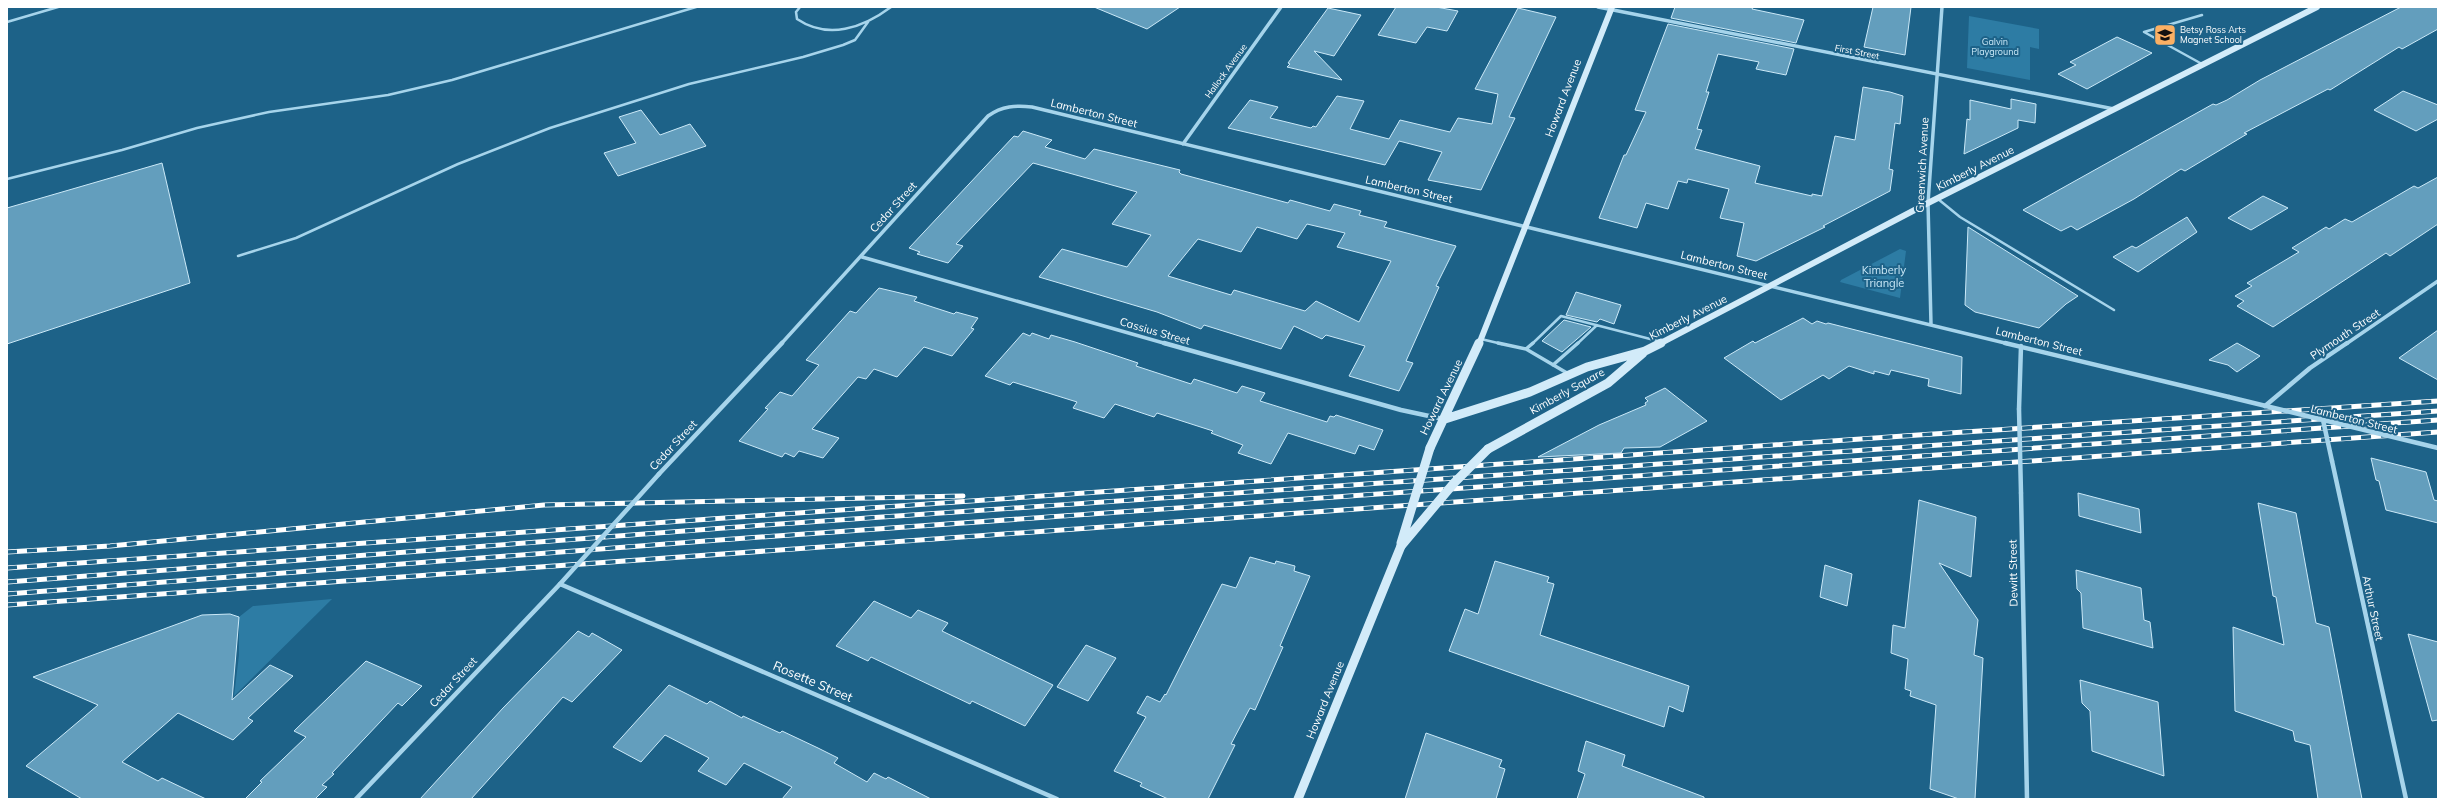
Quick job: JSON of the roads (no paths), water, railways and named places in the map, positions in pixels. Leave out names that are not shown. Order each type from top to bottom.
[{"type":"main road","name":"Kimberly Avenue","points":[[1645,351],[1773,286],[1928,203],[2317,7]]},
{"type":"main road","name":"Howard Avenue","points":[[1298,799],[1401,546],[1430,448],[1445,419],[1481,339],[1611,8]]},
{"type":"main road","name":"Kimberly Square","points":[[1445,419],[1530,392],[1587,367],[1645,351]]},
{"type":"main road","name":"Kimberly Square","points":[[1401,546],[1443,499],[1465,469],[1488,450],[1527,426],[1608,383],[1645,351]]},
{"type":"street","name":"Hallock Avenue","points":[[1183,144],[1281,7]]},
{"type":"street","name":"First Street","points":[[1598,7],[1611,8],[1937,75],[2114,109]]},
{"type":"street","name":"Greenwich Avenue","points":[[1931,324],[1928,203],[1942,7]]},
{"type":"street","name":"Lamberton Street","points":[[1005,107],[1032,107],[2438,448]]},
{"type":"street","name":"Cedar Street","points":[[356,799],[556,589],[659,474],[862,257],[988,116],[1005,107]]},
{"type":"street","name":"Cassius Street","points":[[862,257],[1394,408],[1445,419]]},
{"type":"street","name":"Plymouth Street","points":[[2265,406],[2310,368],[2438,281]]},
{"type":"street","name":"Dewitt Street","points":[[2021,346],[2019,409],[2027,799]]},
{"type":"street","name":"Arthur Street","points":[[2323,420],[2406,799]]},
{"type":"street","name":"Rosette Street","points":[[560,584],[1057,799]]},
{"type":"lane","points":[[7,22],[58,7]]},
{"type":"lane","points":[[7,179],[122,150],[171,134],[197,128],[269,112],[388,95],[452,80],[696,7]]},
{"type":"lane","points":[[800,7],[796,12],[797,19],[804,25],[816,29],[842,29],[868,22],[890,7]]},
{"type":"lane","points":[[2202,15],[2144,32],[2146,35],[2203,65]]},
{"type":"lane","points":[[238,256],[296,238],[458,164],[550,128],[689,84],[803,57],[855,40],[868,22]]},
{"type":"lane","points":[[1938,199],[1960,217],[2114,310]]},
{"type":"lane","points":[[1526,349],[1561,316],[1662,342]]},
{"type":"lane","points":[[1553,365],[1596,325]]},
{"type":"lane","points":[[1481,339],[1526,349],[1571,375]]},
{"type":"railway","points":[[7,568],[1918,435],[2438,401]]},
{"type":"railway","points":[[7,582],[765,525],[2438,411]]},
{"type":"railway","points":[[7,594],[719,540],[2438,420]]},
{"type":"railway","points":[[7,605],[2438,432]]},
{"type":"railway","points":[[7,552],[110,546],[544,505],[963,496]]},
{"type":"place","name":"Betsy Ross Arts Magnet School","points":[[2165,35]]},
{"type":"park label","name":"Galvin Playground","points":[[1995,48]]},
{"type":"park label","name":"Kimberly Triangle","points":[[1884,276]]}]
